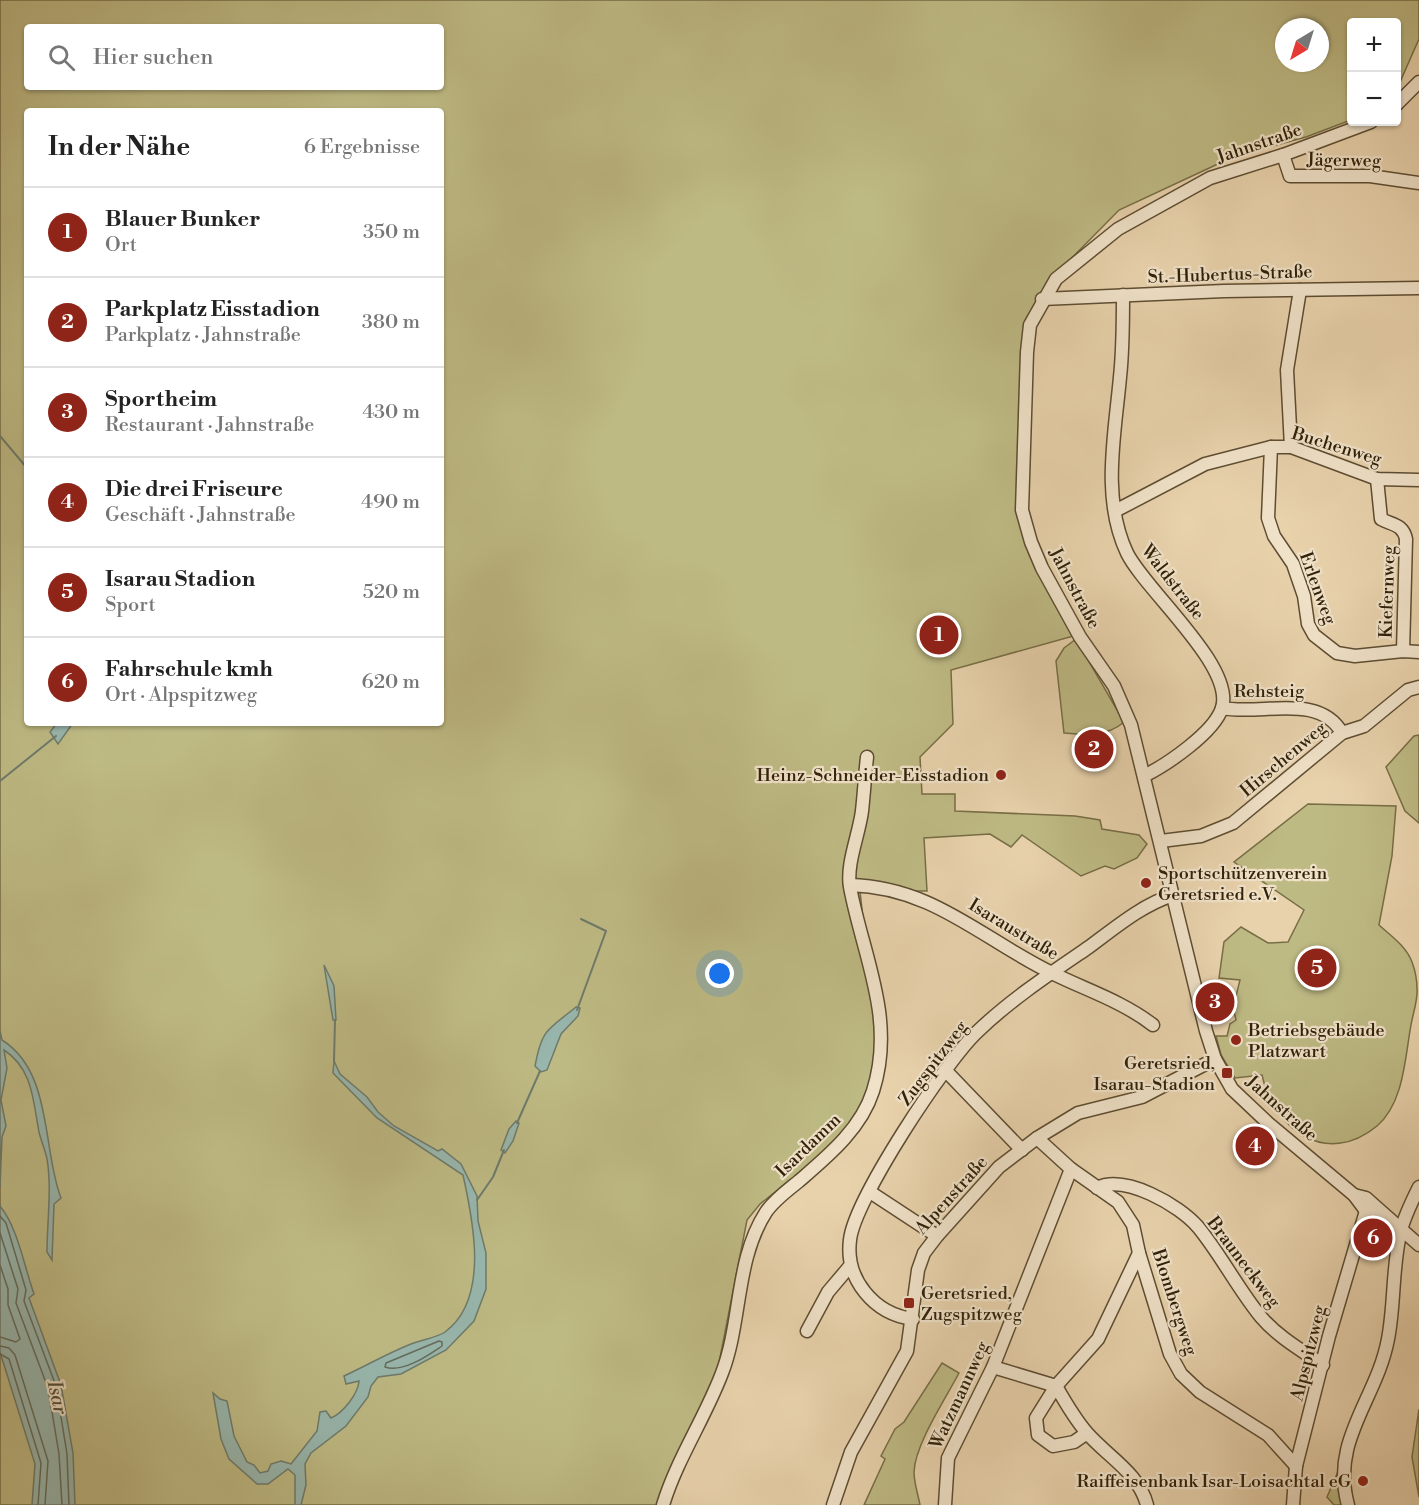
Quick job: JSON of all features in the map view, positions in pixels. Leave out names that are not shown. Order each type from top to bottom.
[{"type":"street","points":[[1401,100],[1419,82]]},
{"type":"street","name":"Jahnstraße","points":[[1360,126],[1198,184],[1118,229],[1056,279],[1042,299],[1030,325],[1027,352],[1022,510],[1031,542],[1042,568],[1080,637],[1114,686],[1125,708],[1161,841],[1215,1059],[1222,1075],[1248,1104],[1354,1195],[1366,1210],[1388,1229],[1401,1230]]},
{"type":"street","name":"Jägerweg","points":[[1283,155],[1290,177],[1370,177],[1419,183]]},
{"type":"street","name":"St.-Hubertus-Straße","points":[[1042,299],[1419,288]]},
{"type":"street","points":[[1291,447],[1287,370],[1300,290]]},
{"type":"street","name":"Waldstraße","points":[[1123,295],[1122,356],[1111,485],[1115,511],[1126,551],[1138,573],[1184,626],[1213,667],[1221,686],[1222,708]]},
{"type":"street","name":"Buchenweg","points":[[1115,511],[1205,464],[1271,447],[1291,447],[1377,479],[1419,480]]},
{"type":"street","name":"Erlenweg","points":[[1271,447],[1268,518],[1274,536],[1293,564],[1304,596],[1308,624],[1314,635],[1337,653],[1376,655],[1403,651],[1419,652]]},
{"type":"street","name":"Kiefernweg","points":[[1377,479],[1381,519],[1397,525],[1404,531],[1407,539],[1403,651]]},
{"type":"street","name":"Hirschenweg","points":[[1161,841],[1201,836],[1233,823],[1342,733],[1364,726],[1408,690],[1419,687]]},
{"type":"street","points":[[1144,777],[1181,754],[1203,734],[1222,708]]},
{"type":"street","name":"Rehsteig","points":[[1222,708],[1244,712],[1310,708],[1335,721],[1342,733]]},
{"type":"street","name":"Isardamm","points":[[663,1505],[671,1479],[722,1372],[734,1324],[745,1262],[758,1227],[767,1210],[778,1198],[843,1140],[862,1115],[873,1092],[881,1049],[882,1024],[878,995],[850,885],[862,812],[867,757]]},
{"type":"street","name":"Isaraustraße","points":[[850,885],[880,886],[952,912],[1051,973],[1098,992],[1153,1025]]},
{"type":"street","name":"Zugspitzweg","points":[[850,1266],[850,1239],[854,1222],[870,1192],[901,1136],[976,1032],[1051,973],[1154,901],[1173,895]]},
{"type":"street","name":"Alpenstraße","points":[[834,1505],[851,1452],[907,1351],[918,1270],[924,1252],[937,1236],[999,1167],[1037,1138],[1078,1113],[1142,1097],[1215,1059]]},
{"type":"street","points":[[946,1071],[1022,1150]]},
{"type":"street","name":"Blombergweg","points":[[1037,1138],[1071,1169],[1118,1202],[1133,1226],[1170,1354],[1181,1374],[1200,1392],[1268,1435],[1296,1466]]},
{"type":"street","name":"Watzmannweg","points":[[945,1505],[948,1458],[993,1367],[1071,1169]]},
{"type":"street","name":"Brauneckweg","points":[[1097,1188],[1106,1184],[1133,1185],[1154,1195],[1197,1225],[1261,1317],[1277,1334],[1323,1365]]},
{"type":"street","points":[[1348,1505],[1343,1477],[1349,1435],[1379,1371],[1388,1340],[1401,1230],[1419,1187]]},
{"type":"street","points":[[870,1192],[937,1236]]},
{"type":"street","name":"Jahnstraße","points":[[1354,1195],[1366,1198],[1419,1245]]},
{"type":"street","name":"Alpspitzweg","points":[[1293,1505],[1296,1466],[1366,1210]]},
{"type":"street","points":[[1088,1433],[1074,1442],[1053,1446],[1038,1435],[1036,1418],[1056,1386],[1098,1339],[1139,1253]]},
{"type":"street","points":[[807,1331],[828,1292],[850,1266],[857,1282],[872,1300],[890,1313],[913,1319]]},
{"type":"street","points":[[993,1367],[1056,1386],[1088,1433],[1140,1486],[1148,1505]]},
{"type":"shaded area","points":[[0,0],[1419,0],[1419,39],[1401,80],[1401,18],[1347,18],[1347,122],[1306,137],[1235,156],[1119,210],[1054,276],[1028,324],[1019,510],[1077,635],[951,670],[953,724],[920,757],[922,794],[955,794],[955,811],[1075,816],[1100,820],[1102,829],[1139,835],[1147,844],[1137,858],[1114,869],[1105,866],[1081,876],[1022,835],[1011,847],[990,834],[924,838],[927,891],[860,891],[870,983],[879,1024],[871,1091],[842,1139],[760,1204],[747,1220],[717,1373],[656,1505],[0,1505]]},
{"type":"shaded area","points":[[1076,639],[1124,722],[1103,733],[1064,733],[1056,661],[1064,648]]},
{"type":"shaded area","points":[[1419,735],[1419,823],[1405,811],[1386,767],[1414,736]]},
{"type":"shaded area","points":[[1308,804],[1396,806],[1392,856],[1379,925],[1406,951],[1413,965],[1417,982],[1417,998],[1405,1065],[1393,1105],[1377,1126],[1358,1138],[1339,1143],[1321,1143],[1290,1126],[1278,1112],[1268,1094],[1262,1075],[1235,1078],[1221,1055],[1216,1036],[1227,1036],[1230,1024],[1236,1020],[1233,1008],[1240,980],[1219,978],[1224,942],[1241,927],[1268,943],[1288,942],[1304,910],[1234,862]]},
{"type":"shaded area","points":[[942,1363],[959,1373],[925,1435],[916,1461],[914,1476],[920,1505],[864,1505],[885,1459],[881,1456],[895,1429],[904,1422]]},
{"type":"shaded area","points":[[1419,1409],[1419,1497],[1412,1457]]},
{"type":"shaded area","points":[[1337,1474],[1342,1505],[1334,1505],[1327,1497]]},
{"type":"water","points":[[55,726],[71,726],[58,744],[50,732]]},
{"type":"water","points":[[324,965],[334,986],[336,1020],[333,1020]]},
{"type":"water","points":[[576,1007],[580,1008],[578,1016],[561,1034],[547,1070],[541,1072],[535,1066],[540,1044],[548,1031]]},
{"type":"water","points":[[0,1031],[2,1040],[18,1054],[30,1071],[43,1113],[61,1198],[54,1204],[52,1260],[47,1252],[48,1170],[33,1097],[21,1066],[4,1050],[7,1068],[1,1100],[6,1126],[2,1137],[0,1187]]},
{"type":"water","points":[[334,1061],[340,1074],[367,1097],[378,1112],[394,1126],[438,1151],[442,1149],[461,1164],[477,1196],[478,1221],[486,1253],[486,1289],[474,1321],[446,1350],[401,1374],[378,1377],[371,1386],[368,1397],[346,1426],[311,1453],[305,1464],[306,1485],[301,1505],[295,1505],[295,1475],[288,1469],[268,1484],[257,1484],[229,1459],[221,1439],[213,1393],[227,1401],[234,1436],[247,1462],[254,1465],[260,1473],[268,1471],[271,1464],[281,1461],[291,1464],[317,1431],[320,1412],[326,1411],[331,1418],[340,1412],[353,1397],[359,1381],[346,1384],[344,1376],[402,1348],[445,1332],[459,1318],[468,1300],[475,1258],[471,1214],[463,1175],[377,1118],[333,1073]]},
{"type":"water","points":[[516,1121],[519,1123],[513,1141],[505,1153],[501,1150],[509,1129]]},
{"type":"water","name":"Isar","points":[[0,1206],[12,1225],[20,1248],[34,1294],[29,1298],[61,1385],[73,1453],[75,1505],[32,1505],[35,1464],[0,1352]]},
{"type":"waterway","points":[[0,436],[24,464]]},
{"type":"waterway","points":[[0,781],[56,736]]},
{"type":"waterway","points":[[577,1010],[606,931],[581,919]]},
{"type":"waterway","points":[[334,1061],[335,1020]]},
{"type":"waterway","points":[[517,1123],[540,1071]]},
{"type":"waterway","points":[[477,1200],[493,1177],[504,1150]]},
{"type":"place","name":"Blauer Bunker","points":[[939,635]]},
{"type":"place","name":"Parkplatz Eisstadion","points":[[1094,749]]},
{"type":"place","name":"Heinz-Schneider-Eisstadion","points":[[1001,775]]},
{"type":"place","name":"Sportschützenverein Geretsried e.V.","points":[[1146,883]]},
{"type":"place","name":"Isarau Stadion","points":[[1317,968]]},
{"type":"place","name":"Sportheim","points":[[1215,1002]]},
{"type":"place","name":"Betriebsgebäude Platzwart","points":[[1236,1040]]},
{"type":"place","name":"Geretsried, Isarau-Stadion","points":[[1227,1073]]},
{"type":"place","name":"Die drei Friseure","points":[[1255,1146]]},
{"type":"place","name":"Fahrschule kmh","points":[[1373,1238]]},
{"type":"place","name":"Geretsried, Zugspitzweg","points":[[909,1303]]},
{"type":"place","name":"Raiffeisenbank Isar-Loisachtal eG","points":[[1363,1481]]}]
